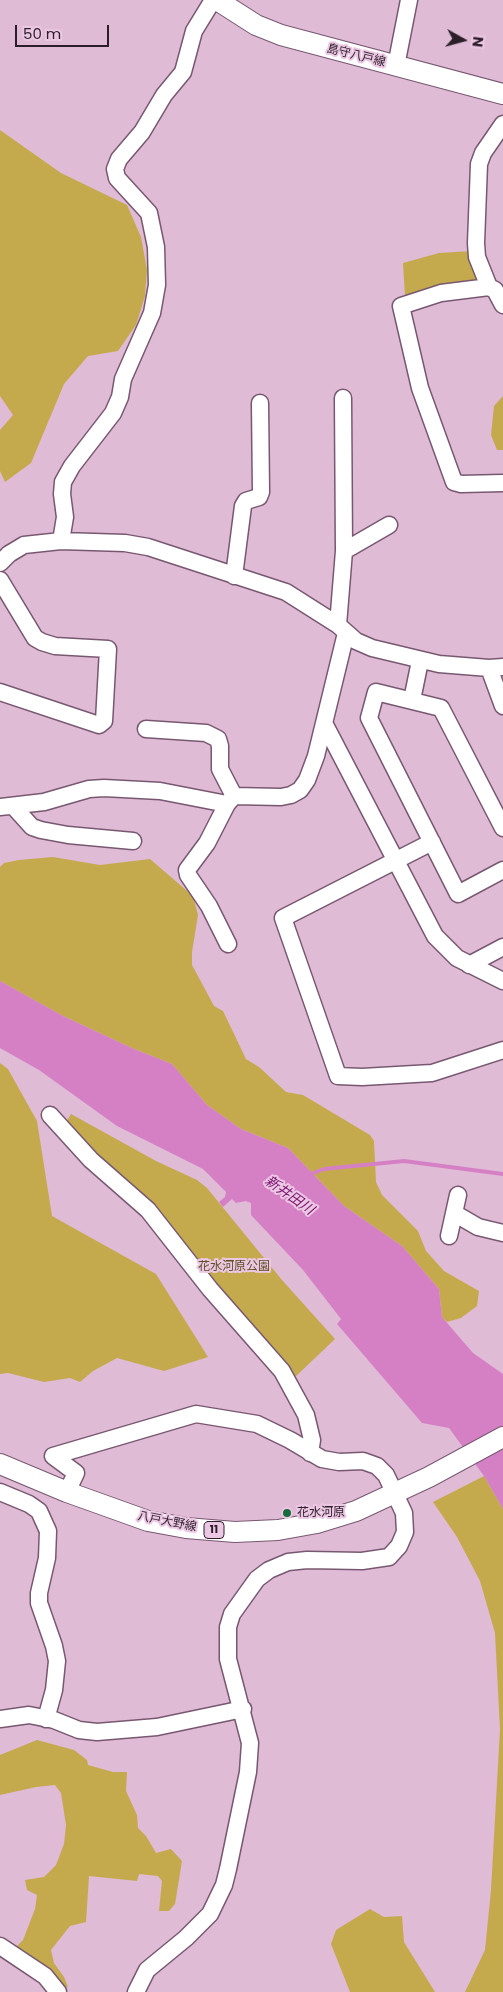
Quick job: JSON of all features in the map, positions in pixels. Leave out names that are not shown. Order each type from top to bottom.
[{"type":"main road","name":"島守八戸線","points":[[215,0],[256,25],[281,35],[503,94]]},
{"type":"main road","name":"八戸大野線","points":[[0,1464],[66,1492],[148,1521],[186,1528],[235,1532],[278,1530],[317,1523],[356,1511],[429,1477],[503,1437]]},
{"type":"street","points":[[61,541],[65,518],[62,494],[63,482],[72,466],[113,413],[120,397],[124,379],[152,312],[157,285],[156,247],[149,212],[117,178],[115,169],[119,159],[142,132],[164,95],[183,72],[187,64],[194,32],[215,0]]},
{"type":"street","points":[[396,66],[409,0]]},
{"type":"street","points":[[489,287],[477,258],[479,164],[483,153],[503,124]]},
{"type":"street","points":[[503,305],[495,290],[489,287],[441,293],[401,306],[420,388],[454,482],[461,484],[503,483]]},
{"type":"street","points":[[6,807],[44,802],[89,789],[104,788],[160,791],[230,800],[282,797],[300,790],[308,780],[316,756],[342,629],[344,551],[343,398]]},
{"type":"street","points":[[234,576],[243,506],[246,501],[259,497],[261,492],[260,403]]},
{"type":"street","points":[[344,551],[389,525]]},
{"type":"street","points":[[0,544],[24,545],[61,541],[125,543],[148,547],[286,592],[342,629],[356,641],[372,648],[420,661],[496,668],[503,706]]},
{"type":"street","points":[[0,563],[9,554],[24,545]]},
{"type":"street","points":[[0,580],[34,638],[55,646],[108,649],[104,722],[98,725],[0,692]]},
{"type":"street","points":[[412,700],[420,661]]},
{"type":"street","points":[[503,828],[441,708],[376,692],[369,718],[458,894],[503,870]]},
{"type":"street","points":[[324,723],[435,936],[457,958],[503,980]]},
{"type":"street","points":[[146,729],[206,733],[218,738],[220,769],[230,800],[208,843],[187,870],[188,875],[209,906],[228,944]]},
{"type":"street","points":[[6,807],[32,827],[41,830],[77,836],[133,841]]},
{"type":"street","points":[[432,842],[283,918],[338,1076],[362,1077],[432,1072],[503,1050]]},
{"type":"street","points":[[469,965],[503,947]]},
{"type":"street","points":[[50,1115],[91,1160],[148,1210],[210,1289],[282,1371],[306,1415],[311,1434],[310,1453]]},
{"type":"street","points":[[449,1236],[458,1195]]},
{"type":"street","points":[[454,1214],[478,1226],[503,1233]]},
{"type":"street","points":[[66,1492],[76,1472],[53,1456],[196,1414],[257,1424],[290,1440],[322,1459],[339,1462],[363,1461],[377,1466],[386,1475],[404,1513],[405,1532],[399,1546],[389,1557],[362,1562],[307,1560],[288,1562],[270,1570],[257,1579],[232,1614],[226,1643],[228,1659],[243,1709],[250,1743],[250,1756],[224,1884],[210,1914],[186,1938],[147,1970],[136,1992]]},
{"type":"street","points":[[0,1492],[39,1510],[48,1532],[47,1558],[39,1593],[39,1603],[54,1646],[57,1661],[54,1690],[46,1719]]},
{"type":"street","points":[[0,1719],[29,1715],[79,1730],[97,1732],[157,1727],[243,1709]]},
{"type":"street","points":[[0,1946],[45,1976],[58,1992]]},
{"type":"green space","points":[[0,130],[61,173],[127,205],[141,237],[147,270],[145,296],[136,325],[118,351],[88,356],[64,384],[31,463],[5,482],[0,471],[0,430],[13,415],[0,396]]},
{"type":"green space","points":[[471,251],[481,284],[405,297],[403,263],[439,253]]},
{"type":"green space","points":[[503,396],[503,450],[497,450],[491,435],[494,406]]},
{"type":"green space","points":[[53,857],[100,865],[150,859],[193,896],[198,915],[192,952],[192,965],[214,1006],[223,1011],[246,1059],[259,1067],[286,1092],[303,1095],[370,1135],[374,1141],[376,1182],[382,1195],[418,1231],[426,1251],[444,1271],[479,1291],[477,1306],[461,1318],[447,1322],[442,1317],[439,1289],[402,1246],[344,1206],[288,1148],[241,1129],[207,1105],[172,1064],[134,1049],[63,1016],[0,981],[0,867],[4,863],[19,860]]},
{"type":"green space","points":[[0,1063],[8,1069],[37,1121],[52,1216],[156,1274],[208,1357],[164,1371],[117,1358],[93,1371],[80,1382],[70,1378],[44,1382],[8,1373],[0,1374]]},
{"type":"green space","name":"花水河原公園","points":[[71,1114],[156,1161],[197,1180],[207,1188],[282,1280],[335,1339],[293,1379],[63,1127]]},
{"type":"green space","points":[[484,1476],[503,1509],[503,1992],[465,1992],[485,1950],[491,1890],[500,1729],[495,1633],[480,1581],[457,1537],[433,1502]]},
{"type":"green space","points":[[37,1740],[74,1750],[87,1760],[88,1765],[113,1772],[127,1772],[126,1791],[137,1815],[138,1828],[146,1836],[156,1853],[171,1849],[182,1861],[175,1904],[169,1911],[159,1911],[162,1881],[158,1876],[139,1874],[137,1881],[89,1876],[86,1922],[70,1926],[51,1950],[54,1963],[64,1977],[68,1987],[64,1988],[14,1949],[23,1940],[35,1909],[37,1895],[27,1890],[25,1880],[44,1877],[56,1865],[64,1844],[66,1825],[61,1793],[55,1785],[0,1795],[0,1755]]},
{"type":"green space","points":[[370,1909],[384,1917],[402,1916],[404,1942],[435,1992],[350,1992],[331,1944],[336,1930]]},
{"type":"water","name":"新井田川","points":[[0,981],[63,1016],[134,1049],[172,1064],[207,1105],[241,1129],[288,1148],[344,1206],[402,1246],[439,1289],[442,1317],[473,1353],[503,1374],[503,1509],[484,1476],[449,1428],[422,1423],[337,1324],[341,1319],[303,1270],[251,1215],[251,1203],[246,1201],[236,1203],[232,1199],[223,1207],[219,1202],[225,1197],[226,1192],[203,1169],[117,1126],[39,1070],[0,1048]]},
{"type":"waterway","points":[[308,1175],[324,1169],[404,1161],[503,1174]]},
{"type":"place","name":"花水河原","points":[[287,1513]]}]
